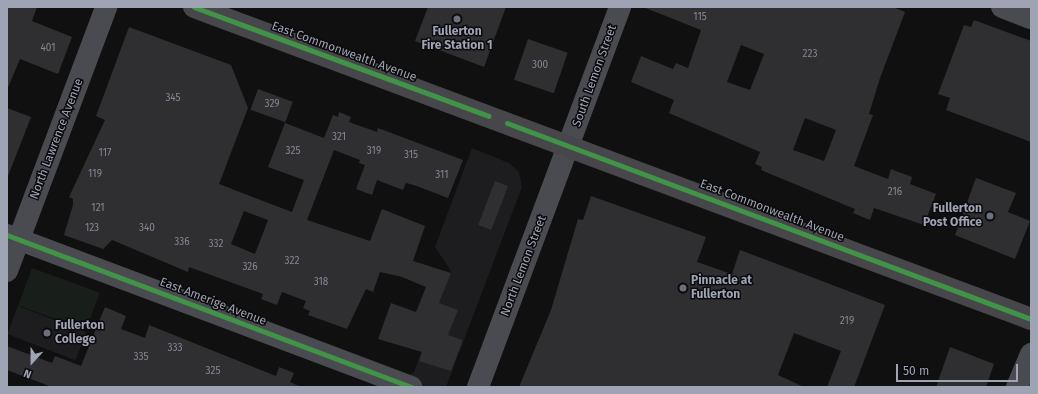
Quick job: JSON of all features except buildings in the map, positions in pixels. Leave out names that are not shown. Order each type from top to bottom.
[{"type":"main road","name":"East Commonwealth Avenue","points":[[194,7],[1031,319]]},
{"type":"street","name":"North Lawrence Avenue","points":[[7,271],[13,237],[106,7]]},
{"type":"street","name":"South Lemon Street","points":[[569,146],[620,7]]},
{"type":"street","points":[[1002,7],[1031,18]]},
{"type":"street","name":"North Lemon Street","points":[[478,387],[569,146]]},
{"type":"street","name":"East Amerige Avenue","points":[[13,237],[411,387]]},
{"type":"street","points":[[1017,387],[1031,354]]},
{"type":"shaded area","points":[[472,148],[509,163],[519,172],[522,187],[446,387],[393,387],[414,372],[451,271],[435,247]]},
{"type":"shaded area","points":[[32,268],[100,293],[86,330],[18,306]]},
{"type":"shaded area","name":"Fullerton College","points":[[18,306],[86,332],[75,360],[7,334]]},
{"type":"cycle path","points":[[194,7],[488,116]]},
{"type":"cycle path","points":[[507,123],[1031,319]]},
{"type":"cycle path","points":[[7,235],[411,387]]},
{"type":"place","name":"Fullerton Fire Station 1","points":[[457,19]]},
{"type":"place","name":"Fullerton Post Office","points":[[990,216]]},
{"type":"place","name":"Pinnacle at Fullerton","points":[[683,288]]},
{"type":"place","name":"Fullerton College","points":[[47,333]]}]
